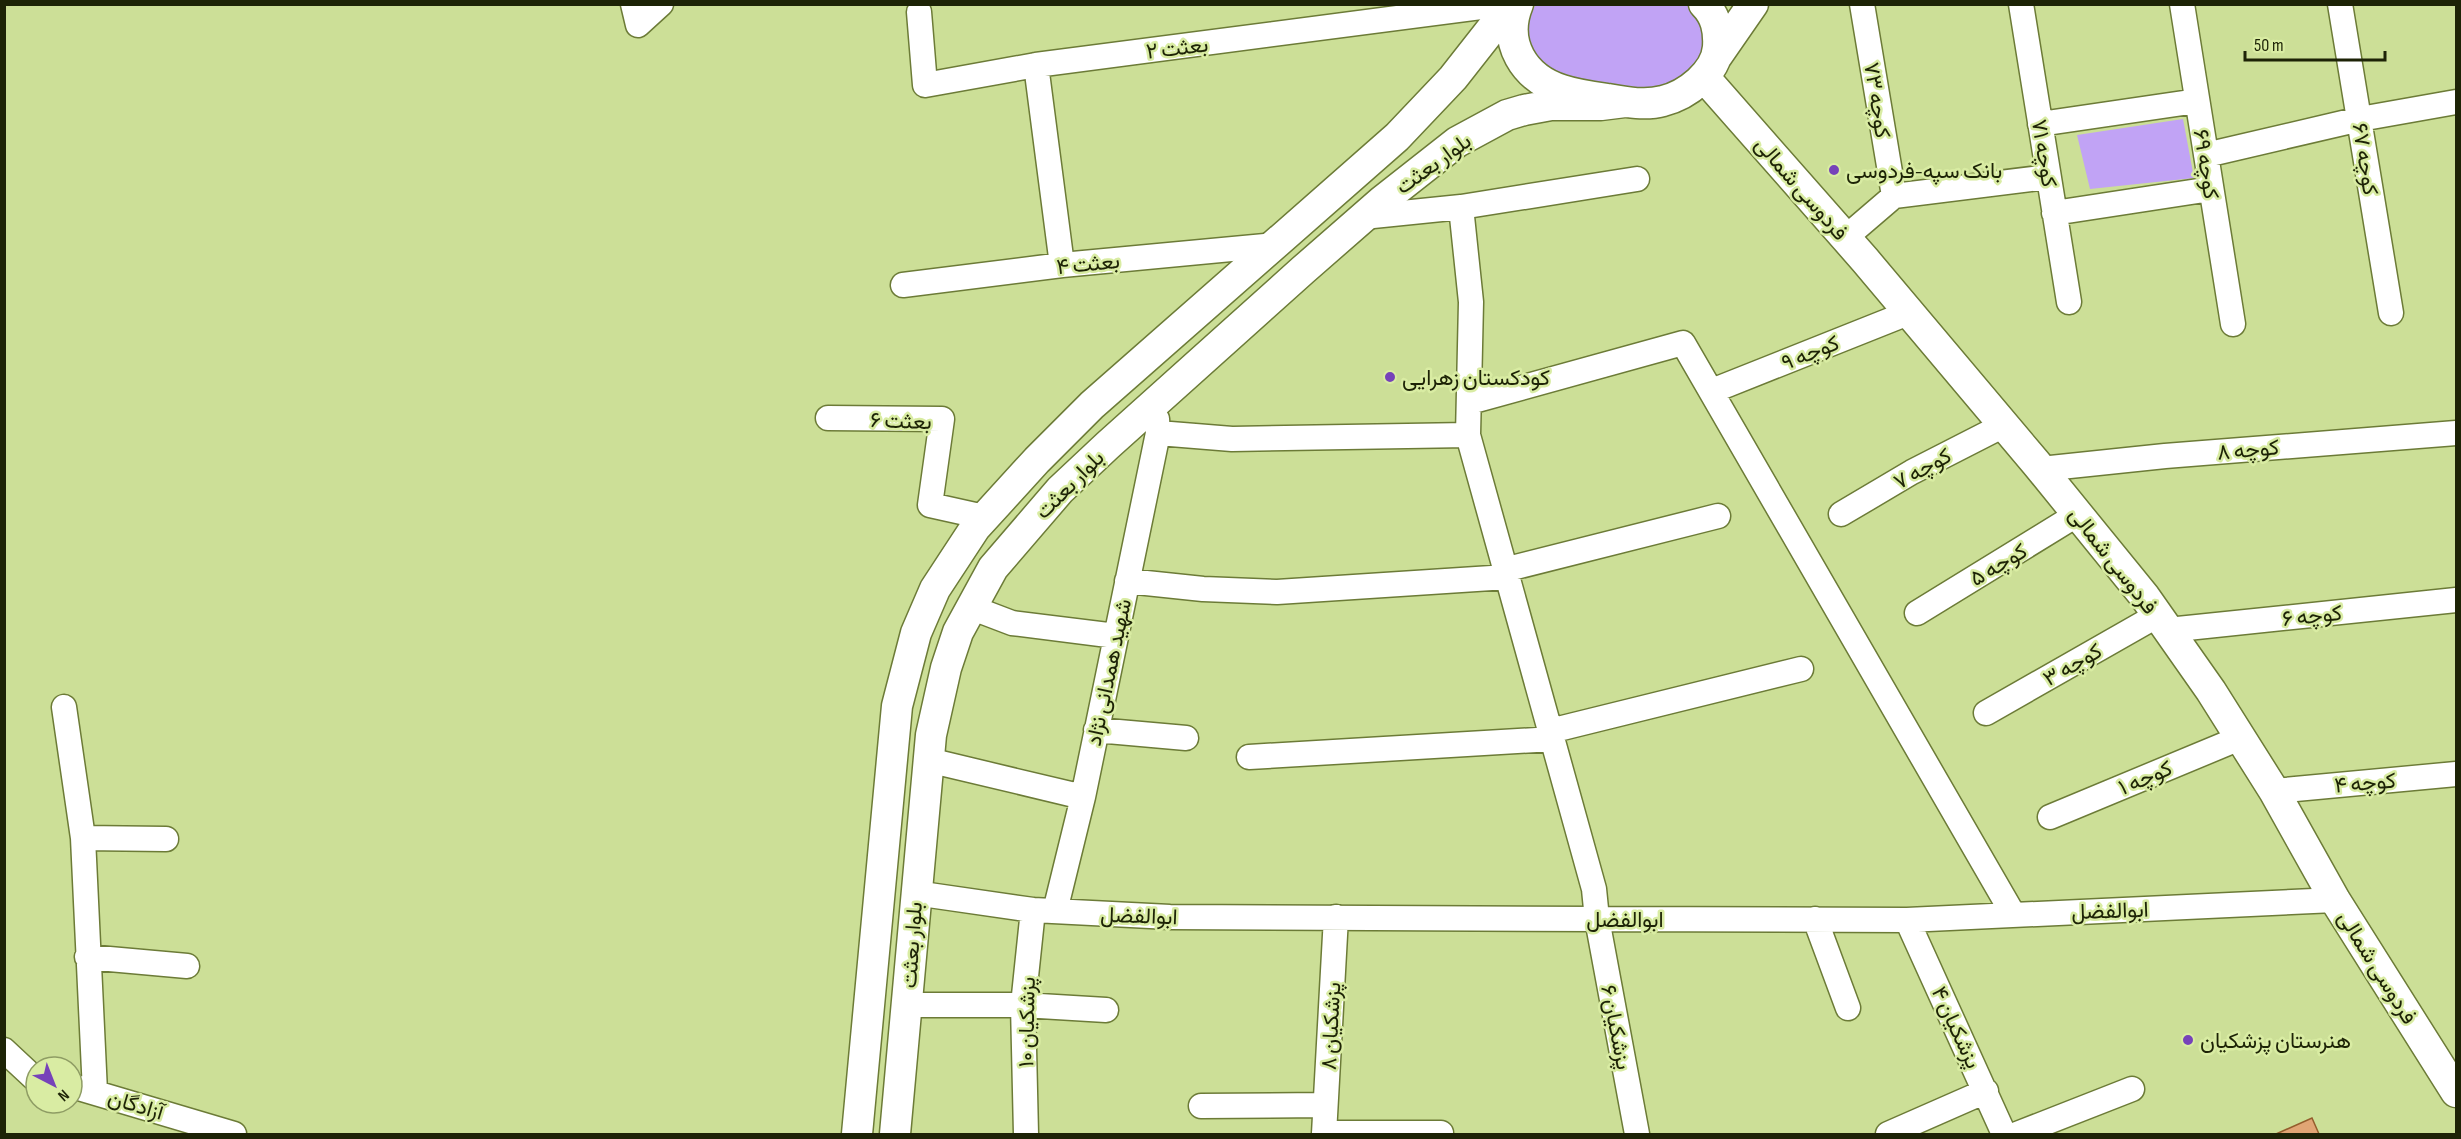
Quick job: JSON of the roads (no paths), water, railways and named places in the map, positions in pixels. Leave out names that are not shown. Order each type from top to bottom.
[{"type":"main road","points":[[1704,4],[1715,21],[1719,34],[1711,66]]},
{"type":"main road","points":[[1513,6],[1512,32],[1515,47],[1522,62],[1537,77],[1562,90],[1625,102],[1660,102],[1690,89],[1711,66],[1754,4]]},
{"type":"main road","name":"بلوار بعثت","points":[[857,1134],[897,706],[916,633],[935,589],[960,548],[984,517],[1037,460],[1092,405],[1417,118],[1513,6]]},
{"type":"main road","name":"فردوسی شمالی","points":[[1711,66],[1845,238],[2004,424],[2163,623],[2211,691],[2274,791],[2335,900],[2457,1092]]},
{"type":"main road","name":"بلوار بعثت","points":[[895,1134],[915,894],[928,760],[936,708],[958,632],[993,568],[1060,490],[1363,217],[1457,142],[1508,116],[1551,105],[1601,105],[1625,102]]},
{"type":"street","points":[[633,4],[638,24],[661,4]]},
{"type":"street","name":"کوچه ۷۳","points":[[1862,4],[1894,196]]},
{"type":"street","name":"کوچه ۷۱","points":[[2020,4],[2069,303]]},
{"type":"street","name":"کوچه ۶۹","points":[[2182,4],[2233,324]]},
{"type":"street","name":"کوچه ۶۷","points":[[2340,4],[2391,313]]},
{"type":"street","name":"بعثت ۲","points":[[919,7],[925,85],[1036,65],[1513,6]]},
{"type":"street","points":[[1036,65],[1062,265]]},
{"type":"street","points":[[2040,124],[2197,101]]},
{"type":"street","points":[[2206,155],[2360,119],[2457,102]]},
{"type":"street","points":[[1845,238],[1894,196],[2048,177]]},
{"type":"street","points":[[1363,217],[1461,207],[1636,179]]},
{"type":"street","points":[[2054,213],[2211,189]]},
{"type":"street","name":"پزشکیان ۶","points":[[1461,207],[1471,302],[1468,435],[1594,889],[1597,919],[1637,1134]]},
{"type":"street","name":"بعثت ۴","points":[[903,285],[1062,265],[1274,245]]},
{"type":"street","name":"کوچه ۹","points":[[1712,391],[1908,313]]},
{"type":"street","points":[[1470,402],[1683,343],[2013,914]]},
{"type":"street","name":"شهید همدانی نژاد","points":[[1043,910],[1083,797],[1158,433],[1157,402]]},
{"type":"street","name":"بعثت ۶","points":[[828,418],[942,419],[930,505],[984,517]]},
{"type":"street","name":"کوچه ۷","points":[[1841,514],[1912,472],[2004,424]]},
{"type":"street","points":[[1158,433],[1232,439],[1468,435]]},
{"type":"street","name":"کوچه ۸","points":[[2041,469],[2176,455],[2457,433]]},
{"type":"street","name":"کوچه ۵","points":[[1917,613],[2078,514]]},
{"type":"street","points":[[1127,581],[1203,589],[1277,592],[1505,574],[1718,516]]},
{"type":"street","name":"کوچه ۶","points":[[2163,623],[2457,600]]},
{"type":"street","points":[[970,607],[1012,623],[1116,636]]},
{"type":"street","name":"کوچه ۳","points":[[1986,713],[2163,623]]},
{"type":"street","points":[[1249,757],[1552,735],[1801,669]]},
{"type":"street","points":[[64,706],[83,838],[87,957],[84,1056]]},
{"type":"street","points":[[1096,730],[1186,738]]},
{"type":"street","name":"کوچه ۱","points":[[2049,817],[2240,738]]},
{"type":"street","points":[[928,760],[1083,797]]},
{"type":"street","name":"کوچه ۴","points":[[2274,791],[2457,774]]},
{"type":"street","points":[[83,838],[166,839]]},
{"type":"street","name":"ابوالفضل","points":[[915,894],[1043,910],[1170,916],[1597,919],[1907,920],[2335,900]]},
{"type":"street","name":"پزشکیان ۱۰","points":[[1026,1134],[1023,1005],[1043,910]]},
{"type":"street","name":"پزشکیان ۸","points":[[1324,1134],[1336,917]]},
{"type":"street","points":[[1815,919],[1848,1008]]},
{"type":"street","name":"پزشکیان ۴","points":[[1907,920],[2004,1134]]},
{"type":"street","points":[[87,957],[187,966]]},
{"type":"street","points":[[906,1005],[1023,1005],[1106,1010]]},
{"type":"street","points":[[4,1050],[24,1068]]},
{"type":"street","points":[[4,1072],[24,1076]]},
{"type":"street","name":"آزادگان","points":[[84,1089],[234,1134]]},
{"type":"street","points":[[2017,1134],[2132,1089]]},
{"type":"street","points":[[1888,1134],[1986,1091]]},
{"type":"street","points":[[1201,1106],[1325,1105]]},
{"type":"street","points":[[1324,1134],[1441,1133]]},
{"type":"place","name":"بانک سپه-فردوسی","points":[[1834,170]]},
{"type":"place","name":"کودکستان زهرایی","points":[[1390,377]]},
{"type":"place","name":"هنرستان پزشکیان","points":[[2188,1040]]}]
